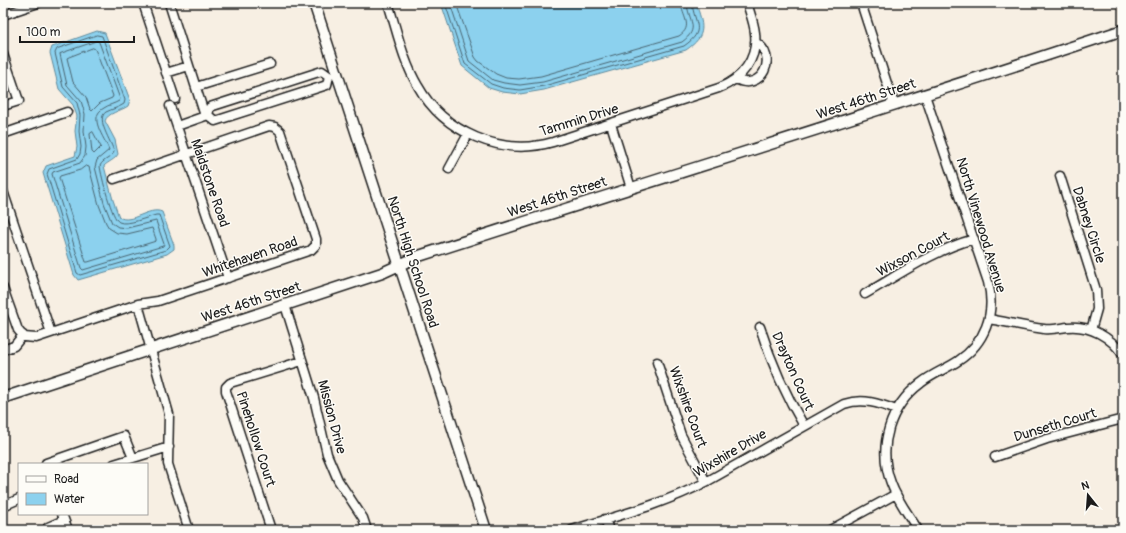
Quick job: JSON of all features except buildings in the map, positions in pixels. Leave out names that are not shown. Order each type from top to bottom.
[{"type":"street","points":[[3,14],[38,3]]},
{"type":"street","points":[[143,3],[175,99]]},
{"type":"street","name":"Maidstone Road","points":[[169,3],[206,116],[214,121],[327,85],[333,74],[322,71],[210,107],[206,116],[177,126],[228,278]]},
{"type":"street","name":"North High School Road","points":[[314,3],[333,74],[399,265],[486,530]]},
{"type":"street","name":"Tammin Drive","points":[[388,3],[408,66],[417,85],[431,106],[452,124],[468,134],[501,145],[529,146],[547,144],[719,88],[736,79]]},
{"type":"street","points":[[747,3],[754,25],[756,42],[751,60],[744,71],[736,79],[742,82],[753,81],[760,78],[765,71],[767,61],[766,55],[764,49],[756,42]]},
{"type":"street","points":[[861,3],[894,105]]},
{"type":"street","name":"West 46th Street","points":[[3,398],[382,273],[420,256],[631,188],[794,138],[1123,31]]},
{"type":"street","points":[[3,54],[19,100],[3,106]]},
{"type":"street","points":[[196,87],[270,64]]},
{"type":"street","points":[[166,73],[189,66]]},
{"type":"street","points":[[267,89],[272,102]]},
{"type":"street","name":"North Vinewood Avenue","points":[[918,530],[896,494],[887,471],[885,451],[889,426],[896,410],[920,383],[957,362],[969,352],[980,339],[990,319],[991,300],[990,290],[974,239],[925,95]]},
{"type":"street","points":[[170,106],[177,126]]},
{"type":"street","points":[[3,134],[67,112]]},
{"type":"street","points":[[611,124],[631,188]]},
{"type":"street","name":"Whitehaven Road","points":[[23,335],[28,338],[36,338],[138,304],[158,301],[311,250],[316,245],[316,239],[280,131],[275,127],[269,126],[187,154]]},
{"type":"street","points":[[450,169],[468,134]]},
{"type":"street","points":[[114,179],[187,154]]},
{"type":"street","name":"Dabney Circle","points":[[1060,176],[1096,290],[1097,309],[1091,330]]},
{"type":"street","points":[[3,191],[51,333]]},
{"type":"street","name":"Wixson Court","points":[[865,294],[923,260],[952,246],[974,239]]},
{"type":"street","points":[[3,289],[16,328],[23,335],[14,346],[3,350]]},
{"type":"street","points":[[138,304],[169,414],[168,464],[189,530]]},
{"type":"street","name":"Mission Drive","points":[[285,305],[314,398],[327,454],[338,480],[363,518],[367,530]]},
{"type":"street","points":[[990,319],[1046,329],[1071,327],[1091,330],[1110,340],[1123,355]]},
{"type":"street","name":"Drayton Court","points":[[760,327],[776,372],[786,394],[804,426]]},
{"type":"street","name":"Pinehollow Court","points":[[272,530],[226,391],[226,387],[230,384],[302,360]]},
{"type":"street","name":"Wixshire Court","points":[[657,362],[681,435],[706,482]]},
{"type":"street","name":"Wixshire Drive","points":[[572,530],[666,500],[706,482],[834,408],[844,404],[854,401],[868,401],[879,403],[896,410]]},
{"type":"street","name":"Dunseth Court","points":[[995,457],[1055,437],[1123,419]]},
{"type":"street","points":[[46,463],[124,436],[133,458]]},
{"type":"street","points":[[117,463],[168,447]]},
{"type":"street","points":[[830,530],[896,494]]},
{"type":"street","points":[[3,506],[18,499]]},
{"type":"street","points":[[49,530],[48,526],[63,517],[68,530]]},
{"type":"street","points":[[605,519],[609,530]]},
{"type":"water","points":[[441,3],[696,3],[702,29],[698,39],[686,50],[544,90],[520,94],[502,92],[489,88],[462,66]]},
{"type":"water","points":[[97,31],[105,33],[130,100],[128,106],[111,114],[105,121],[115,140],[118,154],[104,166],[119,217],[129,219],[151,211],[162,212],[174,245],[174,249],[167,254],[78,280],[74,275],[43,173],[46,166],[75,156],[77,147],[75,131],[77,116],[73,105],[59,89],[50,53],[52,47]]}]
